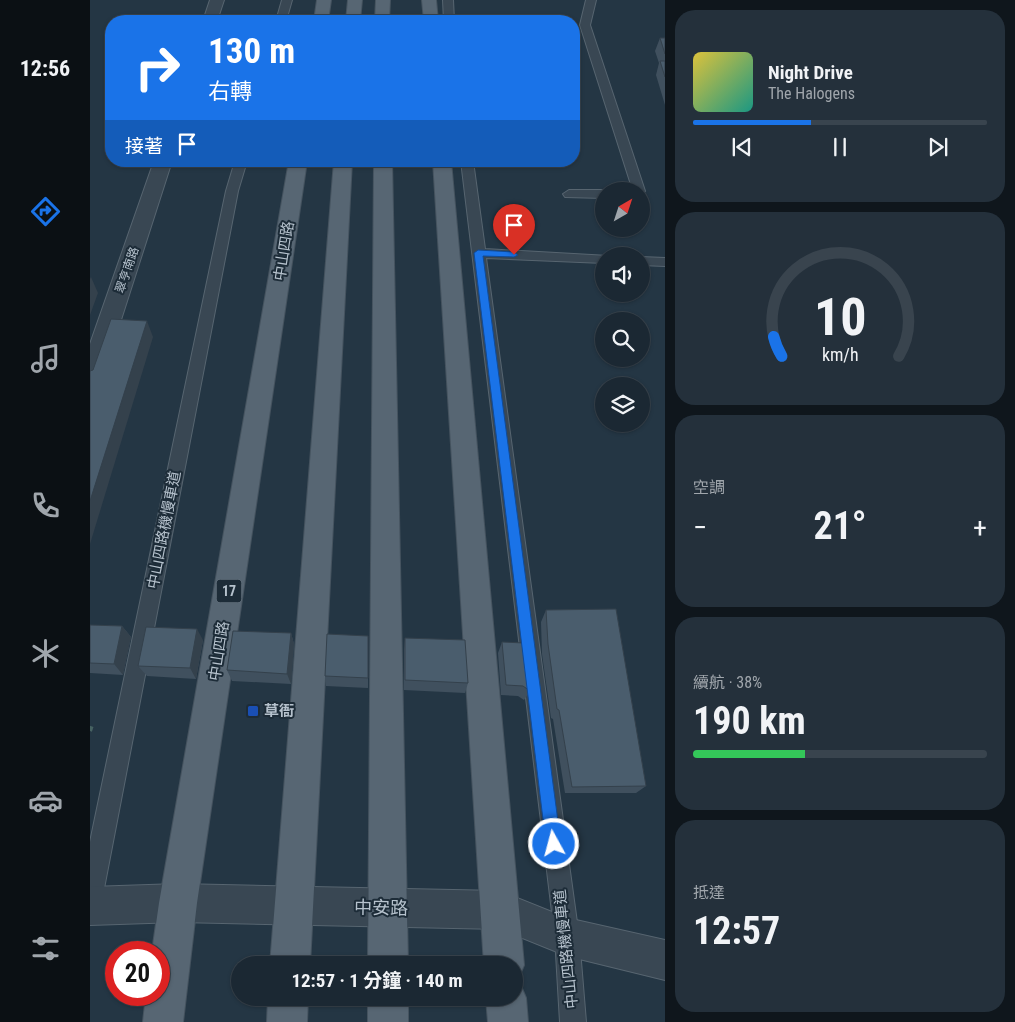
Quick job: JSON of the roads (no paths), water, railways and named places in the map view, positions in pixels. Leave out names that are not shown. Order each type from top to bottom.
[{"type":"main road","points":[[322,15],[324,0]]},
{"type":"main road","points":[[354,15],[355,0]]},
{"type":"main road","points":[[382,15],[383,0]]},
{"type":"main road","points":[[430,0],[431,15]]},
{"type":"main road","name":"中山四路","points":[[163,1022],[178,903],[297,167]]},
{"type":"main road","points":[[290,956],[292,906],[343,167]]},
{"type":"main road","points":[[383,167],[388,956]]},
{"type":"main road","points":[[442,167],[503,956]]},
{"type":"main road","points":[[287,1022],[288,1006]]},
{"type":"main road","points":[[388,1006],[388,1022]]},
{"type":"main road","points":[[507,1006],[508,1022]]},
{"type":"street","points":[[212,15],[217,0]]},
{"type":"street","name":"翠亨南路","points":[[90,378],[161,167]]},
{"type":"street","name":"中安路","points":[[90,906],[178,903],[500,910],[567,937],[665,960]]},
{"type":"lane","points":[[283,15],[287,0]]},
{"type":"lane","points":[[448,0],[449,15]]},
{"type":"lane","points":[[591,0],[586,25],[636,182]]},
{"type":"lane","name":"中山四路機慢車道","points":[[90,899],[230,201],[239,167]]},
{"type":"lane","name":"中山四路機慢車道","points":[[467,167],[567,937],[573,1022]]},
{"type":"lane","points":[[569,194],[595,194]]},
{"type":"lane","points":[[478,253],[595,259]]},
{"type":"lane","points":[[650,261],[665,262]]},
{"type":"lane","points":[[567,937],[665,941]]},
{"type":"place","name":"草衙","points":[[253,711]]}]
